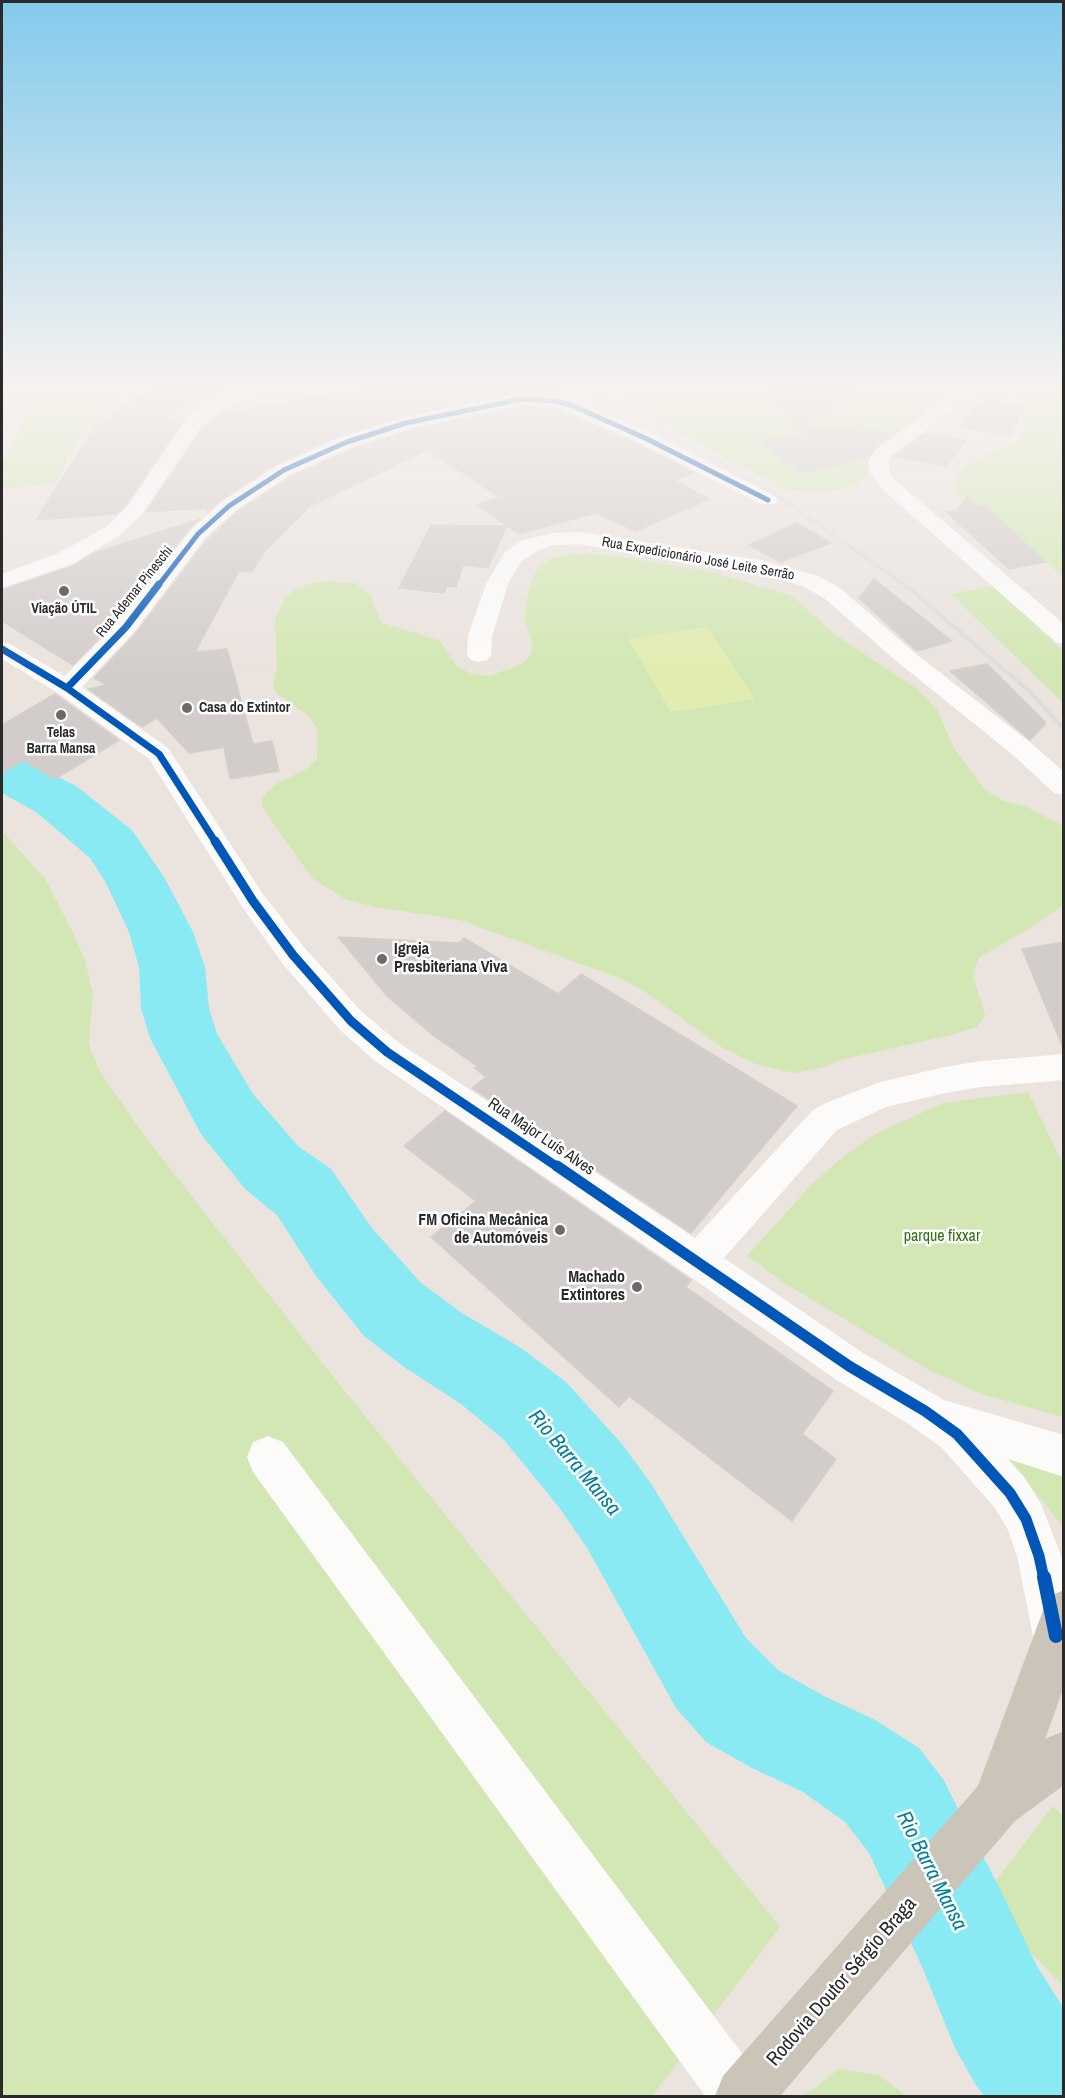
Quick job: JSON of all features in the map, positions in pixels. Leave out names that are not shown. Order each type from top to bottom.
[{"type":"main road","name":"Rodovia Doutor Sérgio Braga","points":[[741,2097],[982,1821],[1019,1748],[1060,1624]]},
{"type":"main road","points":[[982,1821],[1064,1755]]},
{"type":"street","points":[[2,581],[64,559],[112,531],[135,510],[155,480]]},
{"type":"street","name":"Rua Ademar Pineschi","points":[[67,688],[126,627],[198,534],[229,506],[270,480]]},
{"type":"street","name":"Rua Ademar Pineschi","points":[[728,480],[768,500]]},
{"type":"street","points":[[885,480],[1064,637]]},
{"type":"street","name":"Rua Expedicionário José Leite Serrão","points":[[479,655],[482,627],[497,584],[513,557],[521,549],[531,545],[554,539],[579,538],[765,568],[810,581],[832,593],[908,659],[1013,742],[1064,787]]},
{"type":"street","name":"Rua Major Luís Alves","points":[[2,649],[67,688],[159,754],[253,901],[293,955],[351,1021],[387,1052],[698,1261],[849,1366],[925,1411],[957,1434],[1010,1492],[1026,1518],[1060,1624]]},
{"type":"street","points":[[698,1261],[825,1120],[840,1112],[880,1095],[945,1080],[1064,1066]]},
{"type":"street","points":[[925,1411],[1064,1456]]},
{"type":"street","points":[[268,1457],[741,2097]]},
{"type":"green space","points":[[2,480],[58,480],[42,486],[2,488]]},
{"type":"green space","points":[[767,480],[861,480],[857,484],[839,490],[811,492],[785,489]]},
{"type":"green space","points":[[957,480],[1063,480],[1063,576],[970,505],[957,492]]},
{"type":"green space","points":[[568,554],[609,555],[707,571],[793,596],[833,633],[917,689],[937,710],[955,750],[985,790],[1003,801],[1027,807],[1063,826],[1063,905],[1031,928],[979,957],[973,975],[985,1015],[977,1027],[794,1073],[755,1064],[721,1047],[647,993],[622,979],[460,920],[375,907],[345,899],[312,878],[262,807],[262,800],[276,784],[305,770],[317,759],[317,728],[309,716],[276,693],[273,683],[277,668],[275,620],[285,598],[296,589],[313,583],[327,581],[355,583],[371,595],[378,617],[383,623],[439,640],[458,667],[472,674],[490,676],[522,664],[530,656],[533,644],[524,621],[529,587],[538,567],[551,559]]},
{"type":"green space","points":[[993,586],[1063,651],[1063,703],[951,594]]},
{"type":"green space","points":[[707,627],[755,699],[671,712],[628,639]]},
{"type":"green space","points":[[2,831],[46,880],[73,933],[85,960],[93,995],[89,1041],[91,1051],[100,1072],[146,1138],[339,1384],[780,1927],[652,2096],[2,2096]]},
{"type":"green space","name":"parque fixxar","points":[[1028,1092],[1063,1164],[1063,1417],[982,1394],[931,1371],[783,1282],[747,1256],[812,1184],[842,1158],[877,1133],[943,1103]]},
{"type":"green space","points":[[1013,1457],[1063,1473],[1063,1527],[1038,1495],[1006,1465]]},
{"type":"green space","points":[[1053,1806],[1063,1816],[1063,1986],[981,1900]]},
{"type":"green space","points":[[839,2069],[879,2075],[906,2096],[804,2096]]},
{"type":"building","points":[[61,480],[143,480],[126,505],[116,514],[36,520]]},
{"type":"building","points":[[168,480],[252,480],[221,500],[208,512],[207,508],[146,512]]},
{"type":"building","points":[[286,480],[365,480],[310,506],[265,551],[252,572],[239,571],[195,652],[227,649],[253,744],[272,741],[279,771],[230,779],[224,747],[189,753],[157,718],[142,727],[88,689],[107,685],[94,678],[136,633],[207,540],[237,512]]},
{"type":"building","points":[[473,480],[674,480],[709,499],[636,531],[595,513],[519,534],[477,505],[500,497]]},
{"type":"building","points":[[968,497],[979,507],[985,506],[1046,562],[1009,569],[946,512],[956,511]]},
{"type":"building","name":"Viação ÚTIL","points":[[200,519],[189,529],[116,621],[73,665],[2,621],[2,590],[73,566],[94,553]]},
{"type":"building","points":[[797,523],[831,543],[781,562],[749,545]]},
{"type":"building","points":[[431,525],[507,526],[488,568],[463,565],[456,587],[447,586],[444,593],[399,588]]},
{"type":"building","points":[[874,579],[952,641],[917,651],[859,598]]},
{"type":"building","points":[[987,664],[1046,723],[1030,740],[950,671]]},
{"type":"building","points":[[55,694],[119,740],[55,779],[23,760],[2,774],[2,725]]},
{"type":"building","points":[[338,937],[459,943],[464,938],[558,994],[581,974],[797,1106],[691,1233],[472,1088],[486,1077],[474,1068],[477,1066],[434,1036],[387,996]]},
{"type":"building","points":[[1064,942],[1064,1048],[1063,1048],[1022,949]]},
{"type":"building","points":[[445,1111],[691,1280],[686,1287],[833,1391],[802,1434],[836,1459],[792,1521],[629,1396],[619,1407],[431,1237],[476,1201],[404,1146]]},
{"type":"waterway","name":"Rio Barra Mansa","points":[[2,770],[56,799],[111,844],[134,877],[161,932],[172,967],[175,1008],[184,1038],[227,1114],[272,1168],[304,1192],[344,1252],[366,1280],[392,1309],[433,1340],[491,1376],[535,1411],[590,1475],[618,1514],[711,1673],[742,1706],[788,1732],[839,1756],[882,1785],[906,1816],[962,1930],[996,2007],[1018,2046],[1062,2096]]},
{"type":"railway","points":[[752,480],[906,586]]},
{"type":"railway","points":[[904,584],[1028,690],[1064,729]]},
{"type":"cycle path","points":[[67,688],[126,627],[198,534],[229,506],[269,480]]},
{"type":"cycle path","points":[[728,480],[768,500]]},
{"type":"cycle path","points":[[2,649],[67,688],[159,754],[253,901],[293,955],[351,1021],[387,1052],[698,1261],[849,1366],[925,1411],[957,1434],[1010,1493],[1026,1519],[1039,1556],[1056,1636]]},
{"type":"place","name":"Viação ÚTIL","points":[[64,591]]},
{"type":"place","name":"Casa do Extintor","points":[[187,708]]},
{"type":"place","name":"Telas Barra Mansa","points":[[61,715]]},
{"type":"place","name":"Igreja Presbiteriana Viva","points":[[382,959]]},
{"type":"place","name":"FM Oficina Mecânica de Automóveis","points":[[560,1230]]},
{"type":"place","name":"Machado Extintores","points":[[637,1287]]}]
